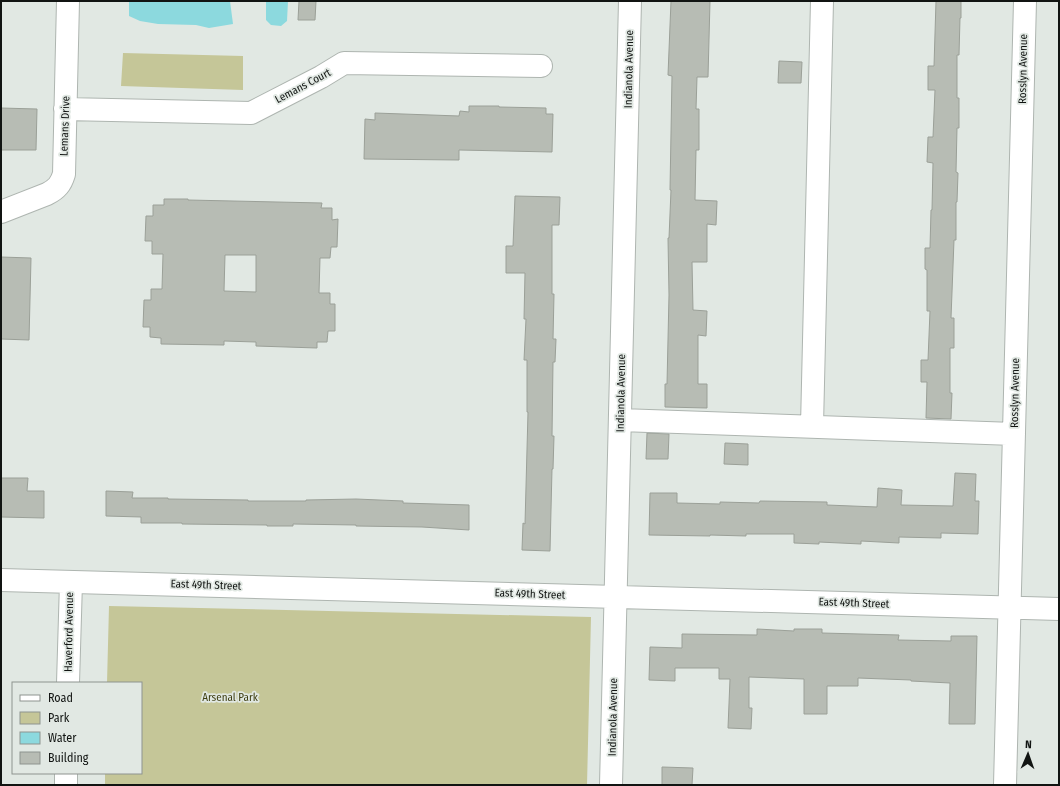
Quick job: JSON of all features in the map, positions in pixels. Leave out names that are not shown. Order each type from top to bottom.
[{"type":"street","name":"Lemans Drive","points":[[1,212],[53,191],[59,186],[64,174],[68,1]]},
{"type":"street","name":"Indianola Avenue","points":[[612,785],[630,1]]},
{"type":"street","points":[[812,426],[822,1]]},
{"type":"street","name":"Rosslyn Avenue","points":[[1005,785],[1025,1]]},
{"type":"street","name":"Lemans Court","points":[[65,109],[251,113],[321,77],[344,63],[541,66]]},
{"type":"street","points":[[620,420],[1014,434]]},
{"type":"street","name":"East 49th Street","points":[[1,580],[1059,609]]},
{"type":"street","name":"Haverford Avenue","points":[[68,682],[71,582]]},
{"type":"street","points":[[66,774],[66,785]]},
{"type":"green space","points":[[123,53],[243,56],[243,90],[121,86]]},
{"type":"green space","name":"Arsenal Park","points":[[109,606],[591,617],[587,785],[105,785],[105,774],[142,774],[142,682],[107,682]]},
{"type":"water","points":[[129,1],[230,1],[233,24],[209,28],[196,25],[158,24],[140,21],[129,16]]},
{"type":"water","points":[[266,1],[288,1],[287,21],[281,26],[271,25],[266,20]]},
{"type":"building","points":[[299,1],[316,1],[315,20],[298,20]]},
{"type":"building","points":[[671,1],[710,1],[708,77],[697,77],[696,109],[699,109],[699,150],[696,150],[695,200],[717,201],[716,225],[707,224],[707,262],[692,262],[693,310],[707,311],[706,336],[698,335],[698,384],[707,384],[707,408],[665,407],[669,295],[668,238],[671,190],[672,76],[668,75]]},
{"type":"building","points":[[936,1],[961,1],[959,55],[957,55],[959,128],[957,128],[956,172],[958,173],[956,240],[954,240],[951,318],[954,318],[954,348],[950,348],[950,393],[952,393],[951,419],[926,418],[927,382],[921,382],[921,360],[928,360],[930,311],[927,311],[927,270],[925,269],[925,248],[930,248],[933,163],[927,162],[928,137],[933,137],[935,90],[928,90],[928,66],[934,66]]},
{"type":"building","points":[[779,61],[802,62],[801,83],[778,83]]},
{"type":"building","points":[[469,106],[546,108],[546,114],[553,114],[552,152],[459,150],[459,160],[364,159],[365,119],[375,120],[375,113],[459,116],[460,111],[469,112]]},
{"type":"building","points":[[1,108],[37,109],[36,150],[1,150]]},
{"type":"building","points":[[515,196],[560,197],[559,225],[552,225],[552,294],[554,294],[553,339],[556,339],[555,362],[553,362],[552,436],[554,436],[550,551],[522,550],[523,523],[525,524],[528,412],[527,360],[524,360],[526,319],[524,319],[525,273],[506,273],[506,246],[513,246]]},
{"type":"building","points":[[164,199],[188,199],[322,203],[321,208],[332,208],[332,220],[338,219],[337,247],[331,247],[330,258],[320,258],[319,293],[330,293],[330,304],[335,304],[335,331],[328,331],[327,342],[317,342],[317,348],[256,346],[256,342],[224,341],[224,345],[161,344],[161,338],[150,337],[150,327],[143,327],[144,300],[151,300],[151,289],[162,289],[163,254],[152,254],[152,241],[145,241],[146,216],[153,216],[153,205],[164,205]],"holes":[[[225,255],[256,255],[256,292],[224,291]]]},
{"type":"building","points":[[1,257],[31,258],[29,340],[1,339]]},
{"type":"building","points":[[647,433],[669,434],[668,459],[646,459]]},
{"type":"building","points":[[725,443],[748,444],[748,465],[724,464]]},
{"type":"building","points":[[955,473],[976,474],[975,501],[979,501],[978,534],[941,533],[941,538],[899,537],[899,543],[861,541],[861,544],[819,542],[819,544],[794,543],[794,534],[746,534],[746,536],[649,535],[650,493],[677,493],[677,503],[720,504],[720,502],[759,503],[760,501],[827,502],[827,505],[877,507],[878,488],[902,490],[901,505],[953,506]]},
{"type":"building","points":[[1,478],[28,478],[27,491],[44,491],[44,518],[1,517]]},
{"type":"building","points":[[106,491],[133,492],[132,498],[248,501],[356,499],[403,501],[403,503],[469,505],[469,530],[356,525],[293,524],[293,526],[267,526],[141,523],[141,517],[106,516]]},
{"type":"building","points":[[757,629],[794,631],[794,629],[822,629],[822,633],[899,635],[898,640],[951,641],[951,636],[977,636],[975,724],[949,724],[950,683],[858,678],[858,686],[827,686],[827,714],[804,714],[804,679],[749,677],[749,708],[752,708],[751,729],[728,728],[730,679],[719,679],[719,668],[675,668],[675,681],[649,680],[650,647],[682,648],[682,634],[757,635]]},
{"type":"building","points":[[662,767],[693,768],[692,785],[662,785]]}]
